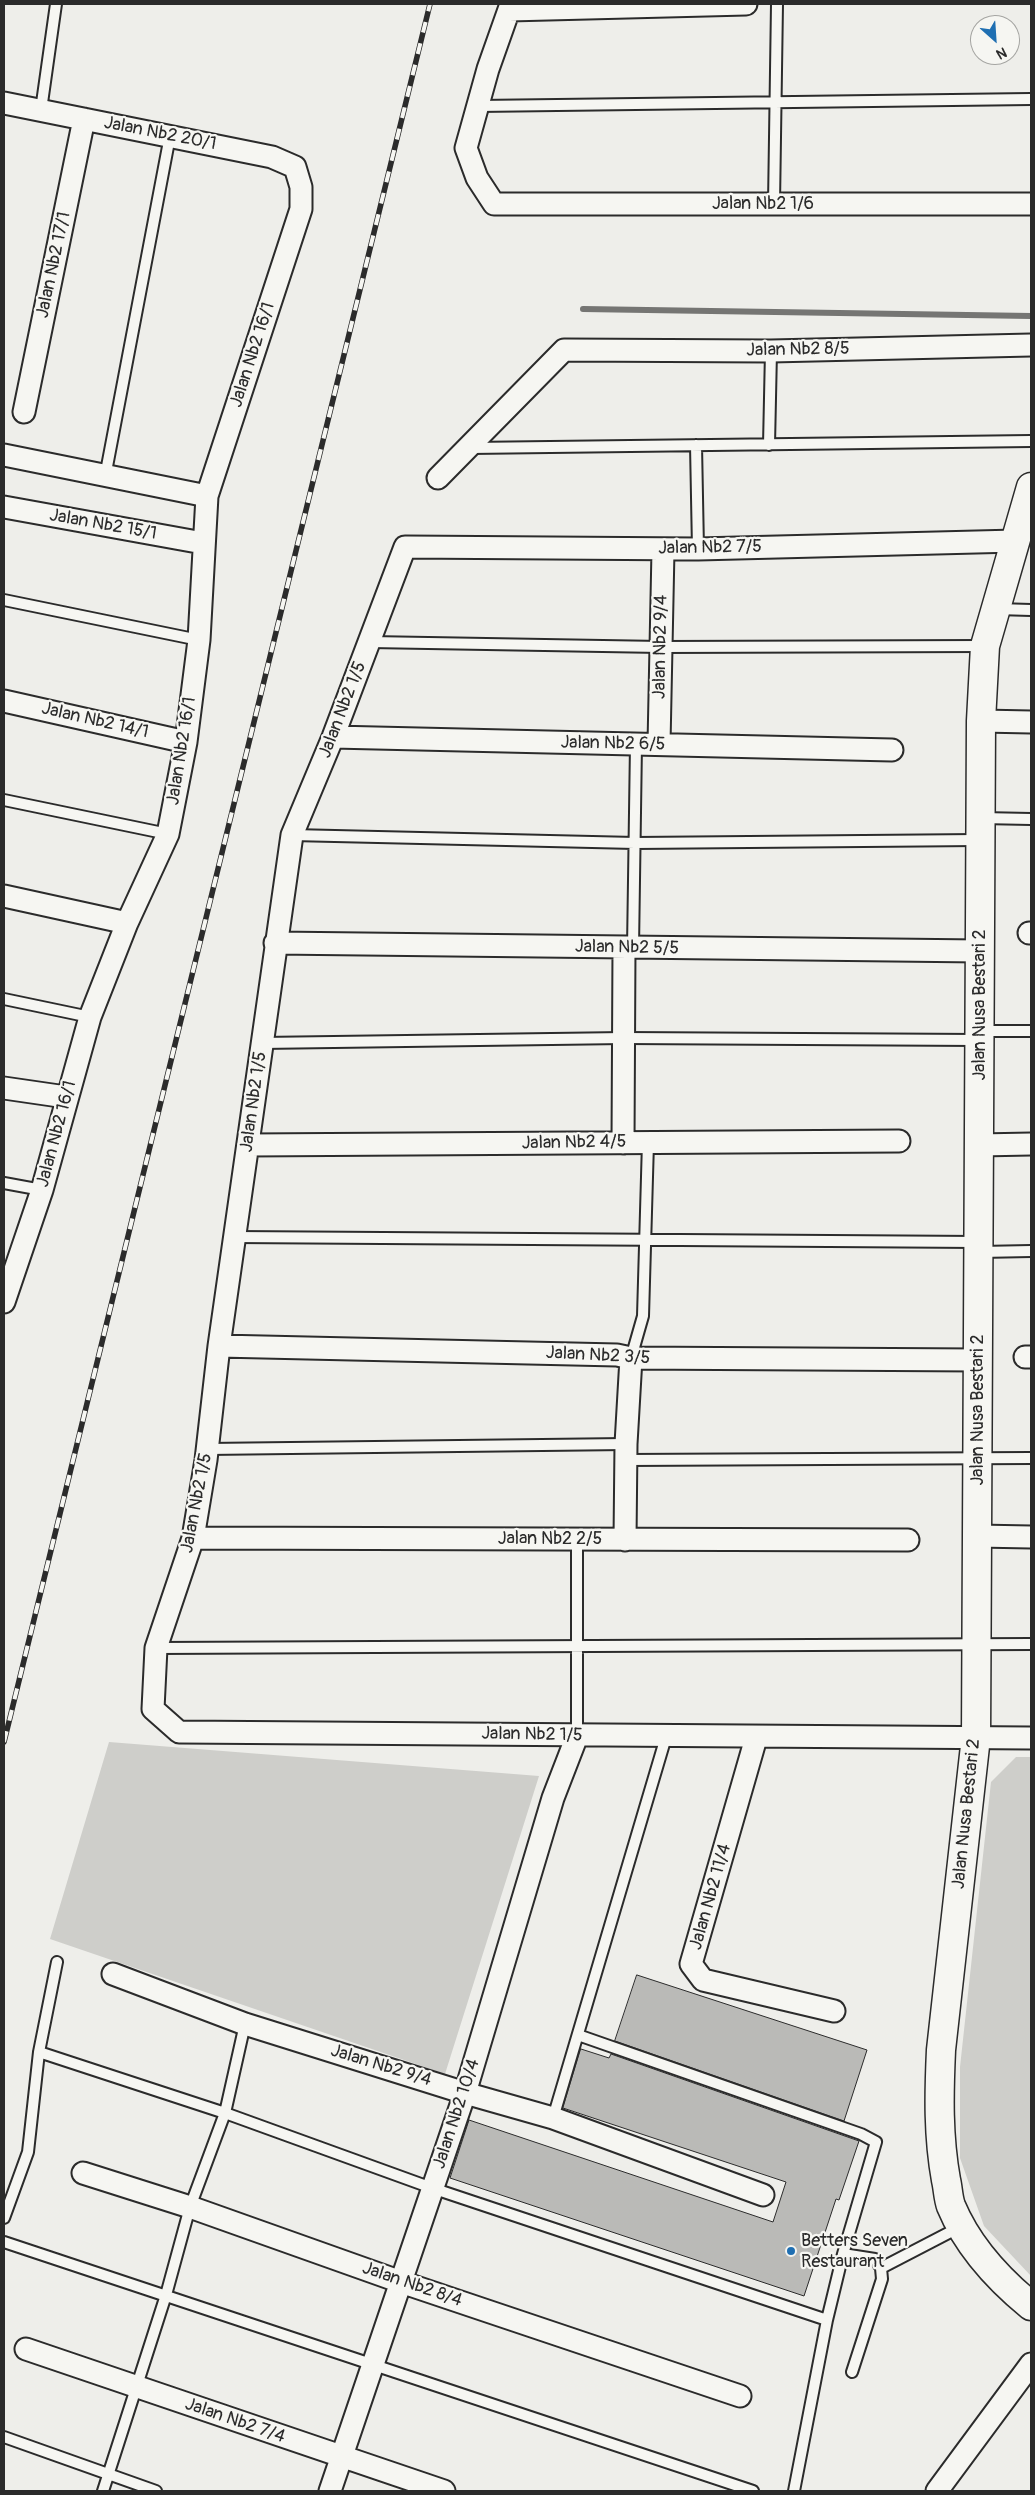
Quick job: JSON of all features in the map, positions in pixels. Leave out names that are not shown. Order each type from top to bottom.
[{"type":"street","points":[[478,106],[488,69],[510,7],[746,4]]},
{"type":"street","name":"Jalan Nb2 20/1","points":[[4,103],[272,157],[295,167],[301,187]]},
{"type":"street","name":"Jalan Nb2 1/6","points":[[478,106],[466,148],[477,178],[494,204],[1031,204]]},
{"type":"street","name":"Jalan Nb2 17/1","points":[[24,412],[84,119]]},
{"type":"street","name":"Jalan Nb2 16/1","points":[[4,1302],[8,1279],[42,1190],[90,1017],[127,923],[168,834],[186,742],[199,640],[207,496],[301,209],[301,187]]},
{"type":"street","name":"Jalan Nb2 8/5","points":[[466,448],[564,350],[771,350],[1031,345]]},
{"type":"street","points":[[438,478],[466,448]]},
{"type":"street","points":[[4,455],[105,477],[207,496]]},
{"type":"street","name":"Jalan Nusa Bestari 2","points":[[1029,502],[985,646],[981,721],[980,829],[976,1737],[941,2050],[939,2100],[943,2160],[951,2204],[969,2241],[1003,2282],[1031,2306]]},
{"type":"street","name":"Jalan Nb2 15/1","points":[[4,507],[203,543]]},
{"type":"street","name":"Jalan Nb2 7/5","points":[[405,547],[663,550],[1016,541]]},
{"type":"street","name":"Jalan Nb2 1/5","points":[[405,547],[333,737],[292,835],[275,943],[219,1346],[207,1449],[193,1538],[156,1648],[153,1709],[178,1732],[756,1738],[1031,1738]]},
{"type":"street","name":"Jalan Nb2 9/4","points":[[659,744],[663,550]]},
{"type":"street","name":"Jalan Nb2 14/1","points":[[4,701],[186,742]]},
{"type":"street","points":[[981,721],[1031,722]]},
{"type":"street","name":"Jalan Nb2 6/5","points":[[333,737],[892,750]]},
{"type":"street","points":[[4,896],[127,923]]},
{"type":"street","name":"Jalan Nb2 5/5","points":[[275,943],[980,951]]},
{"type":"street","points":[[623,1143],[624,1038],[628,948]]},
{"type":"street","points":[[4,1088],[66,1098]]},
{"type":"street","name":"Jalan Nb2 4/5","points":[[248,1145],[899,1141]]},
{"type":"street","points":[[979,1145],[1031,1144]]},
{"type":"street","name":"Jalan Nb2 3/5","points":[[219,1346],[616,1354],[631,1358],[978,1360]]},
{"type":"street","points":[[625,1540],[626,1452],[631,1358]]},
{"type":"street","points":[[977,1536],[1031,1537]]},
{"type":"street","name":"Jalan Nb2 2/5","points":[[193,1538],[908,1540]]},
{"type":"street","name":"Jalan Nb2 10/4","points":[[330,2491],[465,2093],[553,1798],[577,1736]]},
{"type":"street","name":"Jalan Nb2 11/4","points":[[756,1738],[691,1964],[703,1980],[834,2011]]},
{"type":"street","name":"Jalan Nb2 9/4","points":[[113,1974],[245,2024],[465,2093],[553,2118],[763,2196]]},
{"type":"street","name":"Jalan Nb2 8/4","points":[[84,2173],[190,2207],[401,2282],[740,2396]]},
{"type":"street","name":"Jalan Nb2 7/4","points":[[26,2349],[341,2458],[444,2491]]},
{"type":"street","points":[[937,2491],[1031,2364]]},
{"type":"lane","points":[[41,110],[56,4]]},
{"type":"lane","points":[[774,204],[777,4]]},
{"type":"lane","points":[[478,106],[1031,99]]},
{"type":"lane","points":[[105,477],[170,136]]},
{"type":"lane","points":[[769,444],[771,350]]},
{"type":"lane","points":[[466,448],[1031,441]]},
{"type":"lane","points":[[696,445],[698,549]]},
{"type":"lane","points":[[4,600],[199,640]]},
{"type":"lane","points":[[996,609],[1031,610]]},
{"type":"lane","points":[[370,642],[661,647],[985,646]]},
{"type":"lane","points":[[628,948],[635,843],[636,744]]},
{"type":"lane","points":[[4,800],[168,834]]},
{"type":"lane","points":[[292,835],[635,843],[980,829],[1031,819]]},
{"type":"lane","points":[[4,999],[90,1017]]},
{"type":"lane","points":[[262,1043],[980,1035],[1031,1031]]},
{"type":"lane","points":[[631,1358],[644,1316],[648,1142]]},
{"type":"lane","points":[[4,1183],[42,1190]]},
{"type":"lane","points":[[234,1237],[646,1240],[979,1247],[1031,1251]]},
{"type":"lane","points":[[207,1449],[626,1452],[1031,1458]]},
{"type":"lane","points":[[577,1736],[578,1540]]},
{"type":"lane","points":[[156,1648],[1031,1644]]},
{"type":"lane","points":[[553,2118],[666,1737]]},
{"type":"lane","points":[[4,2218],[28,2152],[39,2052],[57,1962]]},
{"type":"lane","points":[[103,2491],[166,2295],[190,2207],[225,2113],[245,2024]]},
{"type":"lane","points":[[578,2036],[862,2134],[876,2142],[843,2254],[827,2320],[794,2491]]},
{"type":"lane","points":[[39,2052],[225,2113],[432,2188],[827,2320]]},
{"type":"lane","points":[[881,2268],[961,2226]]},
{"type":"lane","points":[[4,2242],[166,2295],[372,2366],[753,2491]]},
{"type":"lane","points":[[843,2254],[875,2260],[881,2268],[882,2279],[852,2372]]},
{"type":"lane","points":[[4,2437],[156,2491]]},
{"type":"shaded area","points":[[109,1742],[539,1776],[445,2074],[50,1939]]},
{"type":"shaded area","points":[[1016,1757],[1031,1757],[1031,2276],[984,2226],[960,2158],[960,2067],[991,1782]]},
{"type":"building","points":[[637,1975],[867,2050],[844,2121],[615,2041]]},
{"type":"building","points":[[581,2049],[609,2058],[611,2054],[859,2141],[839,2200],[836,2199],[804,2296],[450,2178],[469,2120],[773,2222],[786,2182],[563,2108]]},
{"type":"waterway","points":[[583,309],[1031,316]]},
{"type":"railway","points":[[4,1742],[430,4]]},
{"type":"place","name":"Betters Seven Restaurant","points":[[791,2251]]}]
